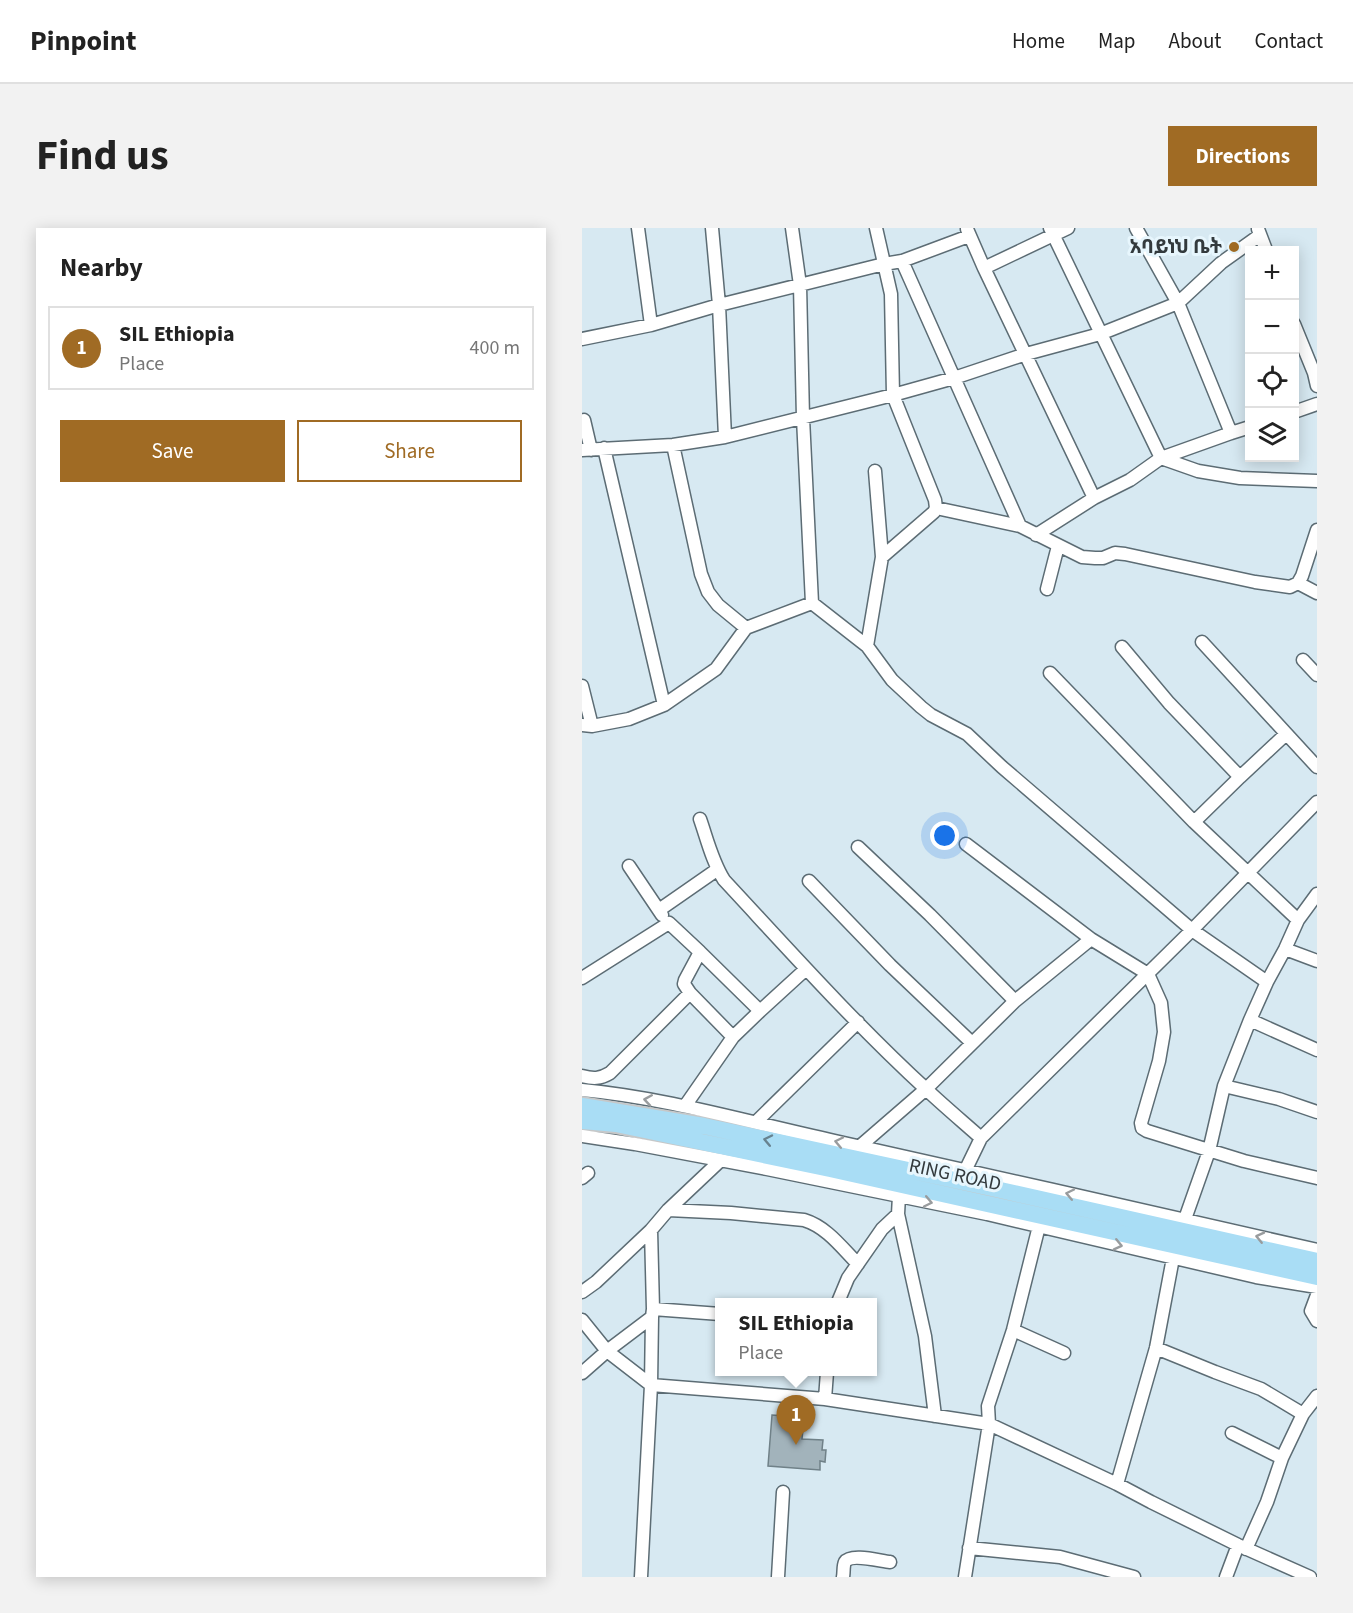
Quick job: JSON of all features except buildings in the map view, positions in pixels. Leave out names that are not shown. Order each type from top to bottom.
[{"type":"highway","name":"RING ROAD","points":[[582,1106],[704,1126],[1317,1261]]},
{"type":"highway","name":"RING ROAD","points":[[582,1121],[616,1124],[830,1169],[1317,1277]]},
{"type":"street","points":[[638,228],[651,325]]},
{"type":"street","points":[[712,228],[719,305],[725,437]]},
{"type":"street","points":[[792,228],[800,285],[803,418],[812,603],[867,646],[892,680],[921,707],[942,722],[967,734],[1002,767],[1192,930],[1267,982]]},
{"type":"street","points":[[876,228],[891,294],[893,395],[935,500],[936,508],[882,557]]},
{"type":"street","points":[[984,268],[1051,232],[1068,228]]},
{"type":"street","points":[[1136,228],[1178,303],[1231,433]]},
{"type":"street","points":[[582,339],[651,325],[719,305],[902,261],[968,232],[1094,498]]},
{"type":"street","points":[[1051,232],[1161,458],[1198,471],[1240,478],[1317,481]]},
{"type":"street","points":[[584,420],[586,450],[673,445],[725,437],[893,395],[1100,334],[1178,303],[1259,232],[1264,246]]},
{"type":"street","points":[[902,261],[1020,526]]},
{"type":"street","points":[[1299,335],[1315,372],[1317,386]]},
{"type":"street","points":[[1299,410],[1317,404]]},
{"type":"street","points":[[1036,535],[1094,498],[1130,480],[1161,458],[1245,429]]},
{"type":"street","points":[[673,445],[701,574],[708,592],[718,605],[746,628]]},
{"type":"street","points":[[604,448],[664,705]]},
{"type":"street","points":[[867,646],[882,557],[875,471]]},
{"type":"street","points":[[936,508],[1020,526],[1082,557],[1103,558],[1125,554],[1255,582],[1290,587],[1298,583],[1302,576],[1317,530]]},
{"type":"street","points":[[1047,589],[1058,546]]},
{"type":"street","points":[[1298,583],[1317,593]]},
{"type":"street","points":[[582,686],[587,725],[629,718],[664,705],[716,669],[746,628],[812,603]]},
{"type":"street","points":[[1202,642],[1317,767]]},
{"type":"street","points":[[1122,646],[1169,703],[1240,777]]},
{"type":"street","points":[[1302,660],[1317,675]]},
{"type":"street","points":[[1050,673],[1194,822],[1298,920]]},
{"type":"street","points":[[1194,822],[1286,734]]},
{"type":"street","points":[[965,1171],[981,1138],[1192,930],[1317,802]]},
{"type":"street","points":[[700,819],[718,869],[724,879],[858,1022],[926,1089],[981,1138]]},
{"type":"street","points":[[966,844],[1091,939],[1148,974],[1161,1003],[1164,1032],[1159,1061],[1141,1123],[1142,1128],[1244,1161],[1317,1178]]},
{"type":"street","points":[[858,847],[930,915],[1015,1001]]},
{"type":"street","points":[[629,866],[669,923],[760,1011]]},
{"type":"street","points":[[659,910],[718,869]]},
{"type":"street","points":[[810,881],[890,965],[972,1043]]},
{"type":"street","points":[[1185,1219],[1209,1150],[1224,1086],[1250,1020],[1298,920],[1317,894]]},
{"type":"street","points":[[582,978],[669,923]]},
{"type":"street","points":[[859,1147],[926,1089],[1015,1001],[1091,939]]},
{"type":"street","points":[[1285,949],[1317,961]]},
{"type":"street","points":[[700,952],[684,984],[733,1037]]},
{"type":"street","points":[[685,1106],[733,1037],[806,969]]},
{"type":"street","points":[[582,1076],[601,1078],[610,1073],[690,993]]},
{"type":"street","points":[[1250,1020],[1317,1050]]},
{"type":"street","points":[[756,1122],[858,1022]]},
{"type":"street","points":[[1224,1086],[1279,1099],[1317,1112]]},
{"type":"street","points":[[582,1090],[685,1106],[1317,1250]]},
{"type":"street","points":[[582,1136],[721,1160],[899,1196],[1257,1277],[1317,1287]]},
{"type":"street","points":[[582,1293],[651,1230],[668,1210],[721,1160]]},
{"type":"street","points":[[899,1196],[898,1214],[925,1336],[935,1416]]},
{"type":"street","points":[[668,1210],[804,1220],[823,1229],[858,1264]]},
{"type":"street","points":[[840,1298],[848,1278],[882,1229],[898,1214]]},
{"type":"street","points":[[964,1577],[989,1424],[988,1406],[1013,1330],[1039,1226]]},
{"type":"street","points":[[640,1577],[651,1385],[653,1313],[651,1230]]},
{"type":"street","points":[[1117,1484],[1156,1348],[1173,1258]]},
{"type":"street","points":[[1317,1295],[1311,1311],[1317,1321]]},
{"type":"street","points":[[582,1373],[653,1313],[715,1314]]},
{"type":"street","points":[[582,1320],[607,1351],[651,1385],[825,1399],[989,1424],[1117,1484],[1242,1547],[1310,1577]]},
{"type":"street","points":[[1013,1330],[1064,1353]]},
{"type":"street","points":[[1156,1348],[1261,1389],[1303,1414]]},
{"type":"street","points":[[825,1399],[827,1376]]},
{"type":"street","points":[[1226,1577],[1267,1502],[1282,1458],[1303,1414],[1317,1396]]},
{"type":"street","points":[[1232,1433],[1282,1458]]},
{"type":"street","points":[[778,1577],[783,1492]]},
{"type":"street","points":[[969,1548],[1060,1557],[1134,1577]]},
{"type":"street","points":[[843,1577],[844,1564],[848,1559],[856,1557],[890,1562]]},
{"type":"place","name":"አባይነህ ቤት","points":[[1234,247]]},
{"type":"place","name":"SIL Ethiopia","points":[[796,1445]]}]
